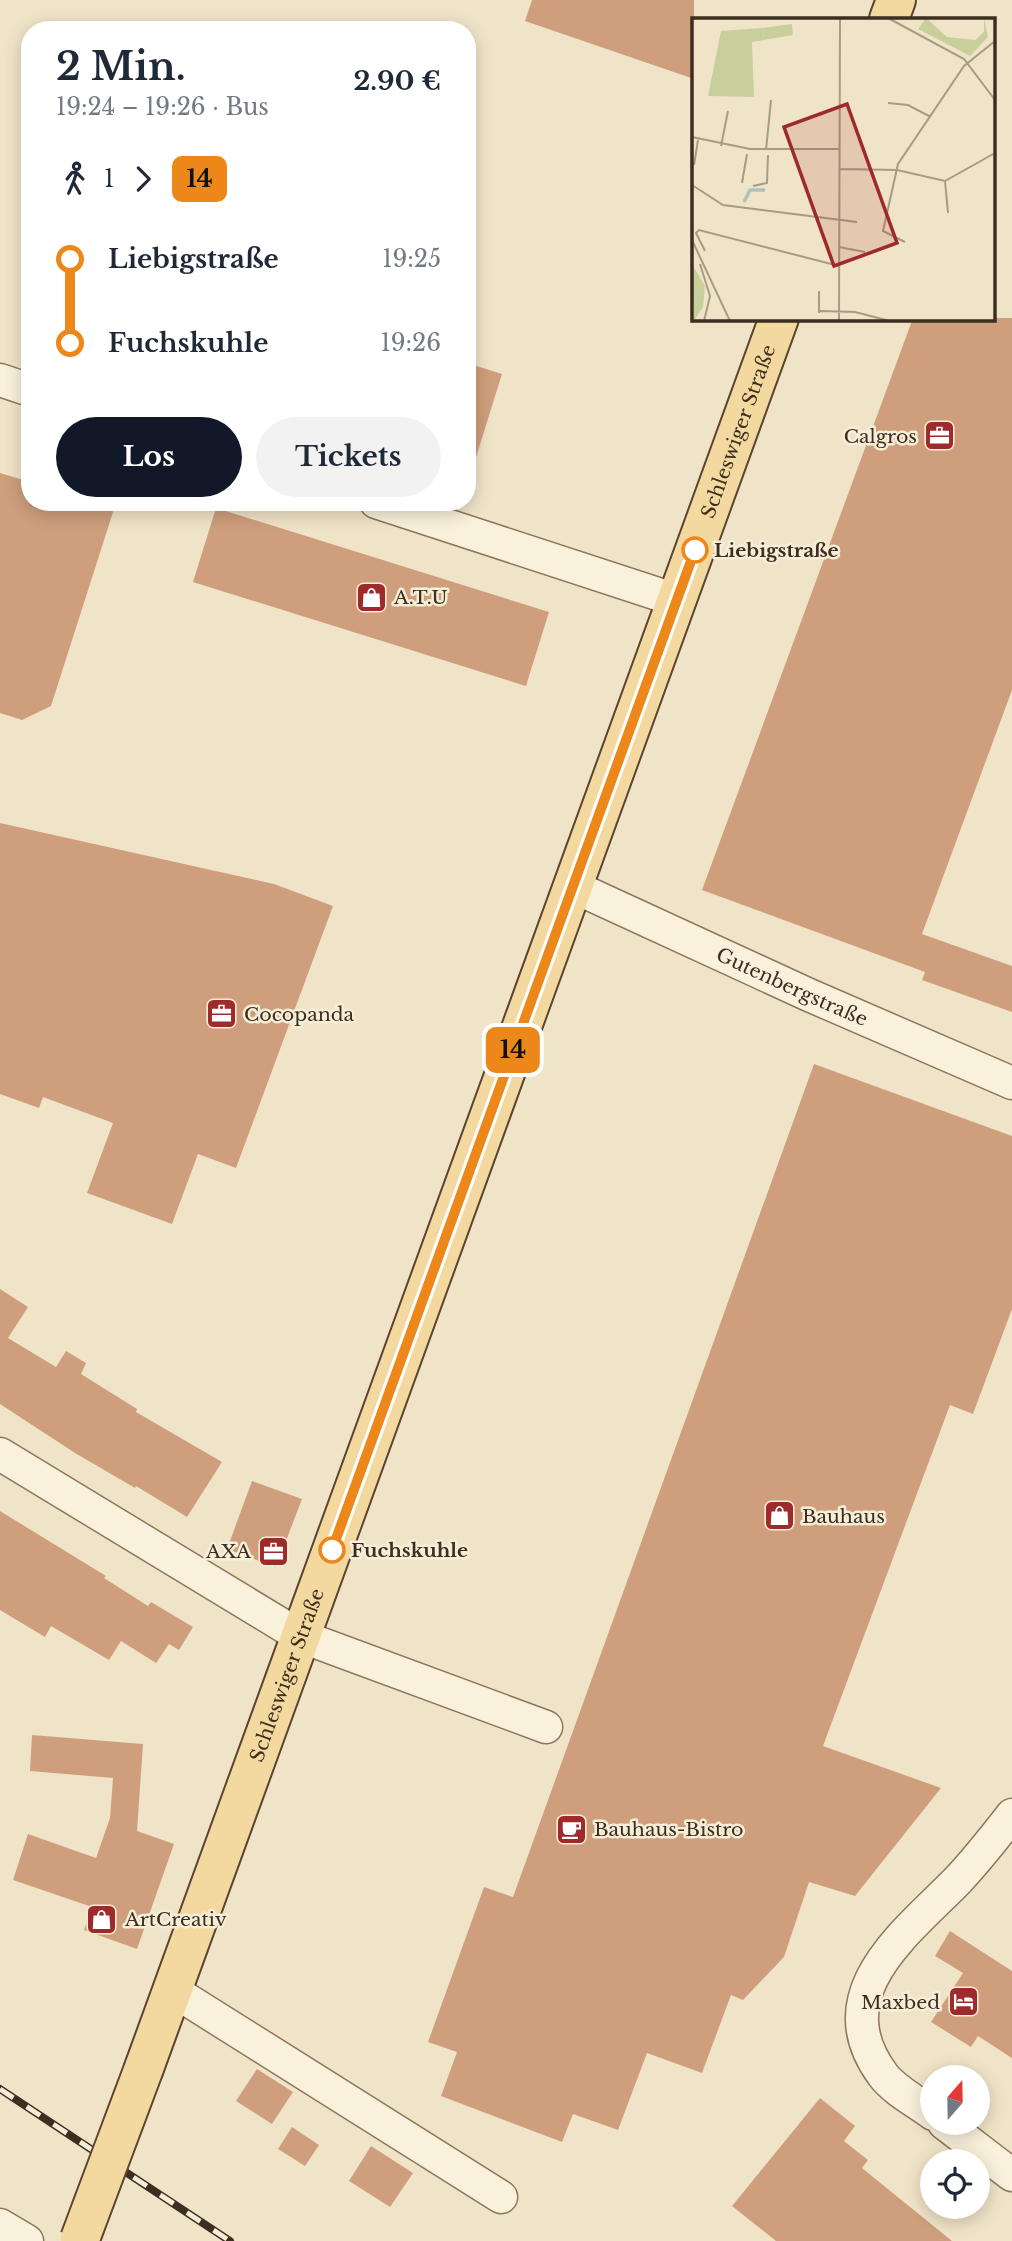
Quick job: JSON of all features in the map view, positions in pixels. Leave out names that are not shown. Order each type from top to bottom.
[{"type":"main road","points":[[889,18],[896,0]]},
{"type":"main road","name":"Schleswiger Straße","points":[[80,2240],[778,320]]},
{"type":"street","points":[[0,380],[21,387]]},
{"type":"street","points":[[404,511],[676,600]]},
{"type":"street","name":"Gutenbergstraße","points":[[572,886],[809,995],[1012,1083]]},
{"type":"street","points":[[0,1454],[300,1636],[546,1727]]},
{"type":"street","points":[[920,2104],[885,2077],[867,2050],[861,2019],[866,1987],[884,1955],[972,1866],[1012,1815]]},
{"type":"street","points":[[172,1990],[500,2197]]},
{"type":"street","points":[[960,2135],[1012,2175]]},
{"type":"street","points":[[0,2225],[27,2241]]},
{"type":"building","points":[[532,0],[694,0],[692,78],[525,21]]},
{"type":"building","points":[[1012,318],[1012,690],[922,934],[1012,966],[1012,1012],[922,980],[925,972],[702,890],[912,320]]},
{"type":"building","points":[[476,366],[502,374],[476,457]]},
{"type":"building","points":[[0,473],[21,479],[21,511],[113,511],[51,706],[22,720],[0,713]]},
{"type":"building","name":"A.T.U","points":[[215,511],[226,511],[549,612],[526,686],[193,582]]},
{"type":"building","points":[[0,823],[274,884],[333,906],[236,1168],[198,1154],[172,1224],[87,1193],[113,1123],[43,1097],[39,1108],[0,1094]]},
{"type":"building","name":"Bauhaus","points":[[814,1064],[1012,1136],[1012,1309],[973,1414],[950,1405],[823,1746],[941,1788],[855,1896],[809,1882],[784,1957],[743,2000],[731,1995],[702,2073],[647,2053],[618,2130],[573,2114],[562,2142],[441,2096],[457,2052],[428,2042],[484,1887],[513,1897]]},
{"type":"building","points":[[0,1289],[28,1307],[8,1338],[56,1367],[66,1351],[86,1363],[81,1374],[137,1409],[136,1412],[222,1462],[187,1517],[75,1453],[0,1404]]},
{"type":"building","points":[[252,1481],[302,1499],[276,1567],[227,1549]]},
{"type":"building","points":[[0,1511],[106,1576],[104,1578],[148,1606],[151,1602],[193,1627],[179,1650],[169,1644],[156,1663],[121,1641],[109,1660],[51,1626],[45,1637],[0,1610]]},
{"type":"building","points":[[32,1735],[143,1744],[137,1831],[174,1844],[137,1949],[84,1930],[92,1907],[13,1880],[28,1834],[96,1858],[110,1818],[113,1778],[30,1771]]},
{"type":"building","points":[[950,1931],[1012,1971],[1012,2058],[978,2036],[971,2047],[931,2022],[963,1973],[935,1956]]},
{"type":"building","points":[[257,2069],[293,2092],[272,2124],[236,2101]]},
{"type":"building","points":[[820,2098],[855,2126],[844,2141],[868,2160],[862,2168],[920,2215],[920,2219],[925,2219],[952,2241],[776,2241],[732,2206]]},
{"type":"building","points":[[292,2127],[319,2145],[305,2166],[278,2149]]},
{"type":"building","points":[[371,2146],[413,2173],[390,2207],[349,2181]]},
{"type":"railway","points":[[0,2089],[230,2241]]},
{"type":"bus line","name":"14","points":[[332,1550],[695,550]]},
{"type":"place","name":"Calgros","points":[[940,436]]},
{"type":"place","name":"Liebigstraße","points":[[695,550]]},
{"type":"place","name":"A.T.U","points":[[371,597]]},
{"type":"place","name":"Cocopanda","points":[[221,1014]]},
{"type":"place","name":"Bauhaus","points":[[779,1516]]},
{"type":"place","name":"Fuchskuhle","points":[[332,1550]]},
{"type":"place","name":"AXA","points":[[274,1551]]},
{"type":"place","name":"Bauhaus-Bistro","points":[[571,1829]]},
{"type":"place","name":"ArtCreativ","points":[[102,1919]]},
{"type":"place","name":"Maxbed","points":[[963,2002]]}]
